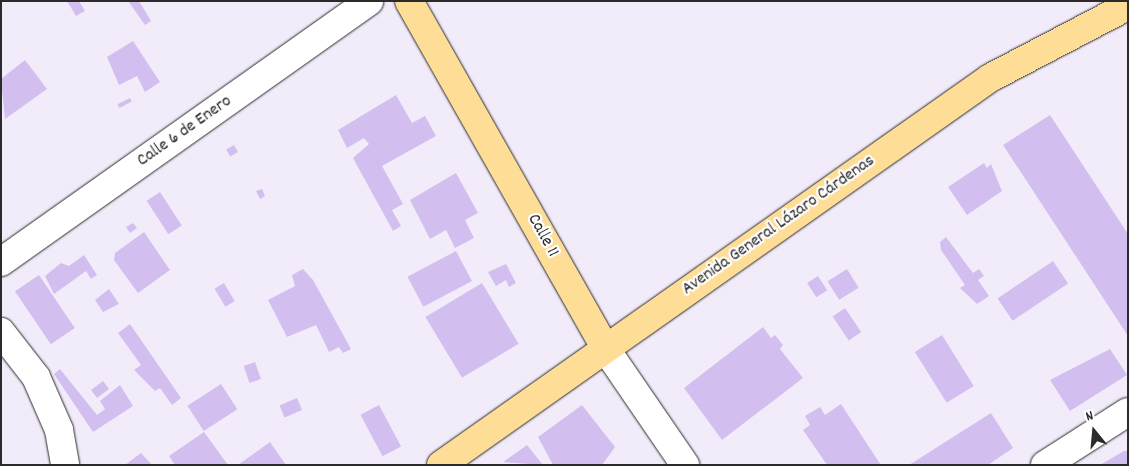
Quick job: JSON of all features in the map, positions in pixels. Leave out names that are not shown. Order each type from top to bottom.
[{"type":"main road","name":"Calle 11","points":[[409,1],[605,348]]},
{"type":"main road","name":"Avenida General Lázaro Cárdenas","points":[[441,465],[990,78],[1128,6]]},
{"type":"street","name":"Calle 6 de Enero","points":[[1,262],[369,1]]},
{"type":"street","points":[[1,332],[36,377],[59,430],[65,465]]},
{"type":"street","name":"Calle 11","points":[[605,348],[685,465]]},
{"type":"street","points":[[1045,465],[1128,412]]},
{"type":"building","points":[[67,1],[79,1],[85,11],[76,16]]},
{"type":"building","points":[[128,1],[139,1],[151,21],[145,25]]},
{"type":"building","points":[[133,41],[160,82],[145,92],[137,76],[119,85],[107,57]]},
{"type":"building","points":[[25,60],[47,89],[5,119],[1,79]]},
{"type":"building","points":[[396,95],[412,123],[425,116],[436,136],[382,166],[403,204],[392,210],[401,226],[393,231],[353,158],[369,144],[364,138],[347,148],[338,130]]},
{"type":"building","points":[[130,98],[132,102],[119,108],[118,104]]},
{"type":"building","points":[[1050,115],[1128,234],[1128,336],[1003,145]]},
{"type":"building","points":[[234,145],[238,152],[230,156],[226,150]]},
{"type":"building","points":[[984,163],[987,168],[991,164],[1002,191],[967,215],[948,187]]},
{"type":"building","points":[[456,173],[478,213],[465,220],[474,238],[455,248],[446,230],[430,239],[410,200]]},
{"type":"building","points":[[262,189],[265,196],[260,199],[256,191]]},
{"type":"building","points":[[160,192],[182,226],[168,234],[147,201]]},
{"type":"building","points":[[133,223],[137,228],[130,233],[126,227]]},
{"type":"building","points":[[144,232],[170,270],[138,293],[114,260],[115,253]]},
{"type":"building","points":[[946,237],[973,273],[979,269],[984,276],[978,280],[989,296],[977,304],[960,288],[965,285],[941,250],[940,242]]},
{"type":"building","points":[[456,251],[472,281],[423,307],[407,277]]},
{"type":"building","points":[[84,255],[97,275],[91,279],[86,271],[54,294],[45,276],[61,263],[69,266]]},
{"type":"building","points":[[1053,261],[1068,283],[1013,321],[997,298]]},
{"type":"building","points":[[506,264],[516,283],[509,287],[506,280],[496,286],[488,272]]},
{"type":"building","points":[[303,269],[313,280],[351,349],[343,353],[339,347],[329,352],[316,325],[287,337],[268,300],[295,286],[292,275]]},
{"type":"building","points":[[847,269],[859,288],[839,300],[827,281]]},
{"type":"building","points":[[39,275],[75,328],[51,344],[15,291]]},
{"type":"building","points":[[818,276],[827,290],[816,297],[807,283]]},
{"type":"building","points":[[224,283],[235,301],[225,307],[215,289]]},
{"type":"building","points":[[482,283],[519,344],[462,378],[425,317]]},
{"type":"building","points":[[109,289],[119,304],[103,312],[95,300]]},
{"type":"building","points":[[845,308],[861,332],[849,340],[833,316]]},
{"type":"building","points":[[130,324],[181,398],[172,405],[160,388],[155,391],[134,370],[141,365],[118,333]]},
{"type":"building","points":[[763,327],[771,338],[775,335],[783,345],[780,349],[803,378],[722,440],[684,388]]},
{"type":"building","points":[[942,335],[974,386],[947,403],[915,352]]},
{"type":"building","points":[[1110,349],[1127,375],[1070,411],[1050,380]]},
{"type":"building","points":[[255,362],[261,379],[250,383],[244,366]]},
{"type":"building","points":[[60,369],[97,415],[105,409],[100,401],[120,385],[133,406],[93,432],[54,374]]},
{"type":"building","points":[[103,381],[109,389],[97,398],[91,390]]},
{"type":"building","points":[[221,384],[237,409],[204,431],[187,406]]},
{"type":"building","points":[[297,398],[302,410],[285,417],[280,405]]},
{"type":"building","points":[[841,404],[881,465],[827,465],[803,430],[810,425],[805,416],[820,407],[825,415]]},
{"type":"building","points":[[379,405],[401,446],[383,456],[360,415]]},
{"type":"building","points":[[582,405],[615,447],[602,465],[553,465],[538,437]]},
{"type":"building","points":[[991,413],[1013,448],[988,465],[909,465]]},
{"type":"building","points":[[204,432],[228,465],[175,465],[169,456]]},
{"type":"building","points":[[270,442],[286,465],[238,465]]},
{"type":"building","points":[[527,445],[543,465],[503,462]]},
{"type":"building","points":[[1124,451],[1128,451],[1128,465],[1100,465]]},
{"type":"building","points":[[141,453],[152,465],[125,465]]}]
